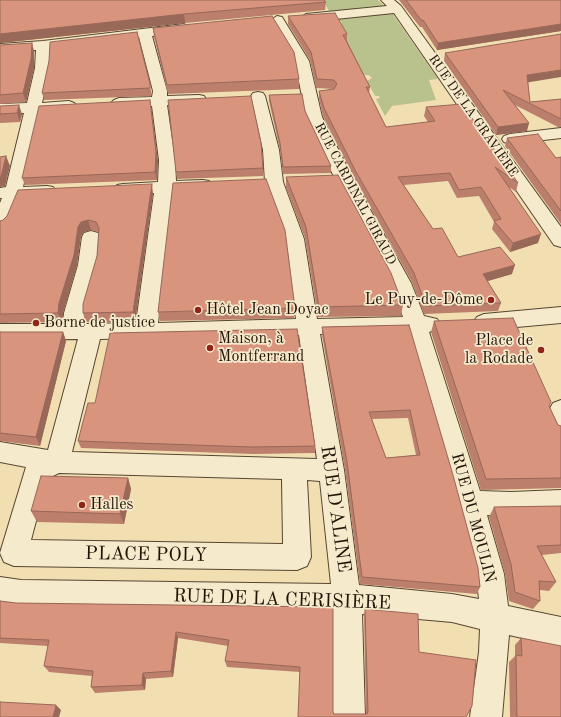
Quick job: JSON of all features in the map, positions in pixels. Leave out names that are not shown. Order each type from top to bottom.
[{"type":"street","name":"RUE CARDINAL GIRAUD","points":[[392,5],[270,21],[302,61],[314,116],[336,179],[401,283],[416,324]]},
{"type":"street","name":"RUE DE LA GRAVIÈRE","points":[[392,5],[431,57],[559,238]]},
{"type":"street","points":[[0,48],[44,46],[200,27]]},
{"type":"street","points":[[145,33],[160,91],[159,101],[167,160],[167,187],[164,193],[146,331]]},
{"type":"street","points":[[0,224],[6,193],[33,108],[42,68],[44,46]]},
{"type":"street","points":[[431,57],[446,55]]},
{"type":"street","name":"RUE D'ALINE","points":[[257,96],[271,150],[274,182],[296,239],[308,327],[331,470],[347,598],[349,717]]},
{"type":"street","points":[[104,104],[212,98]]},
{"type":"street","points":[[0,109],[80,105]]},
{"type":"street","points":[[491,142],[561,133]]},
{"type":"street","points":[[106,189],[221,185]]},
{"type":"street","points":[[6,193],[67,191]]},
{"type":"street","points":[[57,462],[83,331],[74,313],[88,265],[91,237]]},
{"type":"street","points":[[468,322],[523,320],[561,316]]},
{"type":"street","points":[[0,332],[146,331],[446,323]]},
{"type":"street","name":"RUE DU MOULIN","points":[[416,324],[470,502],[490,574],[495,619],[494,652],[486,717]]},
{"type":"street","points":[[561,410],[557,417],[561,428]]},
{"type":"street","name":"PLACE POLY","points":[[0,452],[57,462],[331,470]]},
{"type":"street","name":"PLACE POLY","points":[[57,462],[36,472],[14,553],[297,557],[294,469]]},
{"type":"street","points":[[470,502],[511,504],[561,502]]},
{"type":"street","name":"RUE DE LA CERISIÈRE","points":[[0,591],[21,594],[347,598],[452,608],[495,619],[561,632]]},
{"type":"green space","points":[[323,0],[378,0],[386,8],[330,13]]},
{"type":"green space","points":[[392,13],[438,79],[429,80],[436,100],[392,106],[385,116],[376,99],[380,98],[379,96],[375,96],[367,81],[372,78],[369,75],[364,75],[337,24],[342,23],[341,21],[335,21],[333,18]]},
{"type":"building","points":[[0,0],[324,0],[326,2],[184,14],[0,34]]},
{"type":"building","points":[[406,0],[561,0],[561,24],[438,43],[423,20],[421,20]]},
{"type":"building","points":[[335,13],[347,34],[343,35],[370,87],[366,87],[386,127],[435,121],[426,107],[462,104],[518,183],[495,167],[541,234],[513,243],[494,221],[501,219],[481,187],[459,190],[450,173],[398,177],[433,229],[442,228],[458,257],[500,247],[515,265],[483,274],[501,303],[426,306],[414,273],[355,170],[324,108],[319,91],[334,89],[337,84],[334,80],[317,79],[311,52],[288,16]]},
{"type":"building","points":[[272,16],[294,52],[299,79],[167,85],[153,28]]},
{"type":"building","points":[[137,32],[150,88],[42,93],[49,61],[50,42]]},
{"type":"building","points":[[561,34],[561,70],[527,75],[530,102],[561,99],[561,119],[503,90],[529,123],[498,127],[445,53]]},
{"type":"building","points":[[32,43],[31,59],[23,93],[0,95],[0,45]]},
{"type":"building","points":[[302,94],[305,111],[331,166],[283,167],[280,143],[269,95]]},
{"type":"building","points":[[251,96],[261,143],[263,168],[176,172],[168,100]]},
{"type":"building","points":[[150,100],[156,152],[155,172],[22,178],[39,106]]},
{"type":"building","points":[[19,105],[17,113],[0,114],[0,106]]},
{"type":"building","points":[[538,134],[556,158],[561,157],[561,211],[507,138]]},
{"type":"building","points":[[6,156],[1,177],[0,177],[0,157]]},
{"type":"building","points":[[338,175],[391,273],[403,305],[319,307],[306,227],[286,177]]},
{"type":"building","points":[[266,179],[285,230],[295,308],[158,312],[173,183]]},
{"type":"building","points":[[152,184],[133,312],[83,313],[83,304],[97,256],[99,228],[96,222],[88,220],[81,222],[78,227],[74,255],[59,303],[58,313],[0,314],[0,221],[7,216],[18,190]]},
{"type":"building","points":[[513,318],[551,402],[549,406],[558,425],[561,426],[561,478],[486,479],[434,321]]},
{"type":"building","points":[[409,325],[453,475],[478,568],[480,587],[362,577],[347,462],[322,327]],"holes":[[[410,410],[420,455],[386,458],[369,412]]]},
{"type":"building","points":[[297,329],[315,446],[252,447],[78,441],[88,403],[95,403],[110,333]]},
{"type":"building","points":[[0,332],[63,332],[36,437],[0,433]]},
{"type":"building","name":"Halles","points":[[41,476],[128,478],[120,514],[31,511]]},
{"type":"building","points":[[561,506],[561,545],[537,546],[556,582],[539,581],[540,601],[515,592],[511,564],[494,507]]},
{"type":"building","points":[[0,601],[16,603],[333,607],[334,714],[367,714],[368,712],[365,609],[418,614],[419,652],[476,660],[472,706],[466,717],[298,717],[300,667],[225,661],[229,640],[176,632],[171,671],[143,673],[142,685],[91,687],[93,671],[44,666],[49,640],[0,638]]},
{"type":"building","points":[[521,638],[561,646],[561,717],[517,717],[516,655],[522,656]]},
{"type":"building","points":[[0,702],[56,705],[53,717],[0,717]]},
{"type":"place","name":"Le Puy-de-Dôme","points":[[491,300]]},
{"type":"place","name":"Hôtel Jean Doyac","points":[[198,310]]},
{"type":"place","name":"Borne de justice","points":[[36,323]]},
{"type":"place","name":"Maison, à Montferrand","points":[[210,348]]},
{"type":"place","name":"Place de la Rodade","points":[[541,350]]},
{"type":"place","name":"Halles","points":[[82,505]]}]
